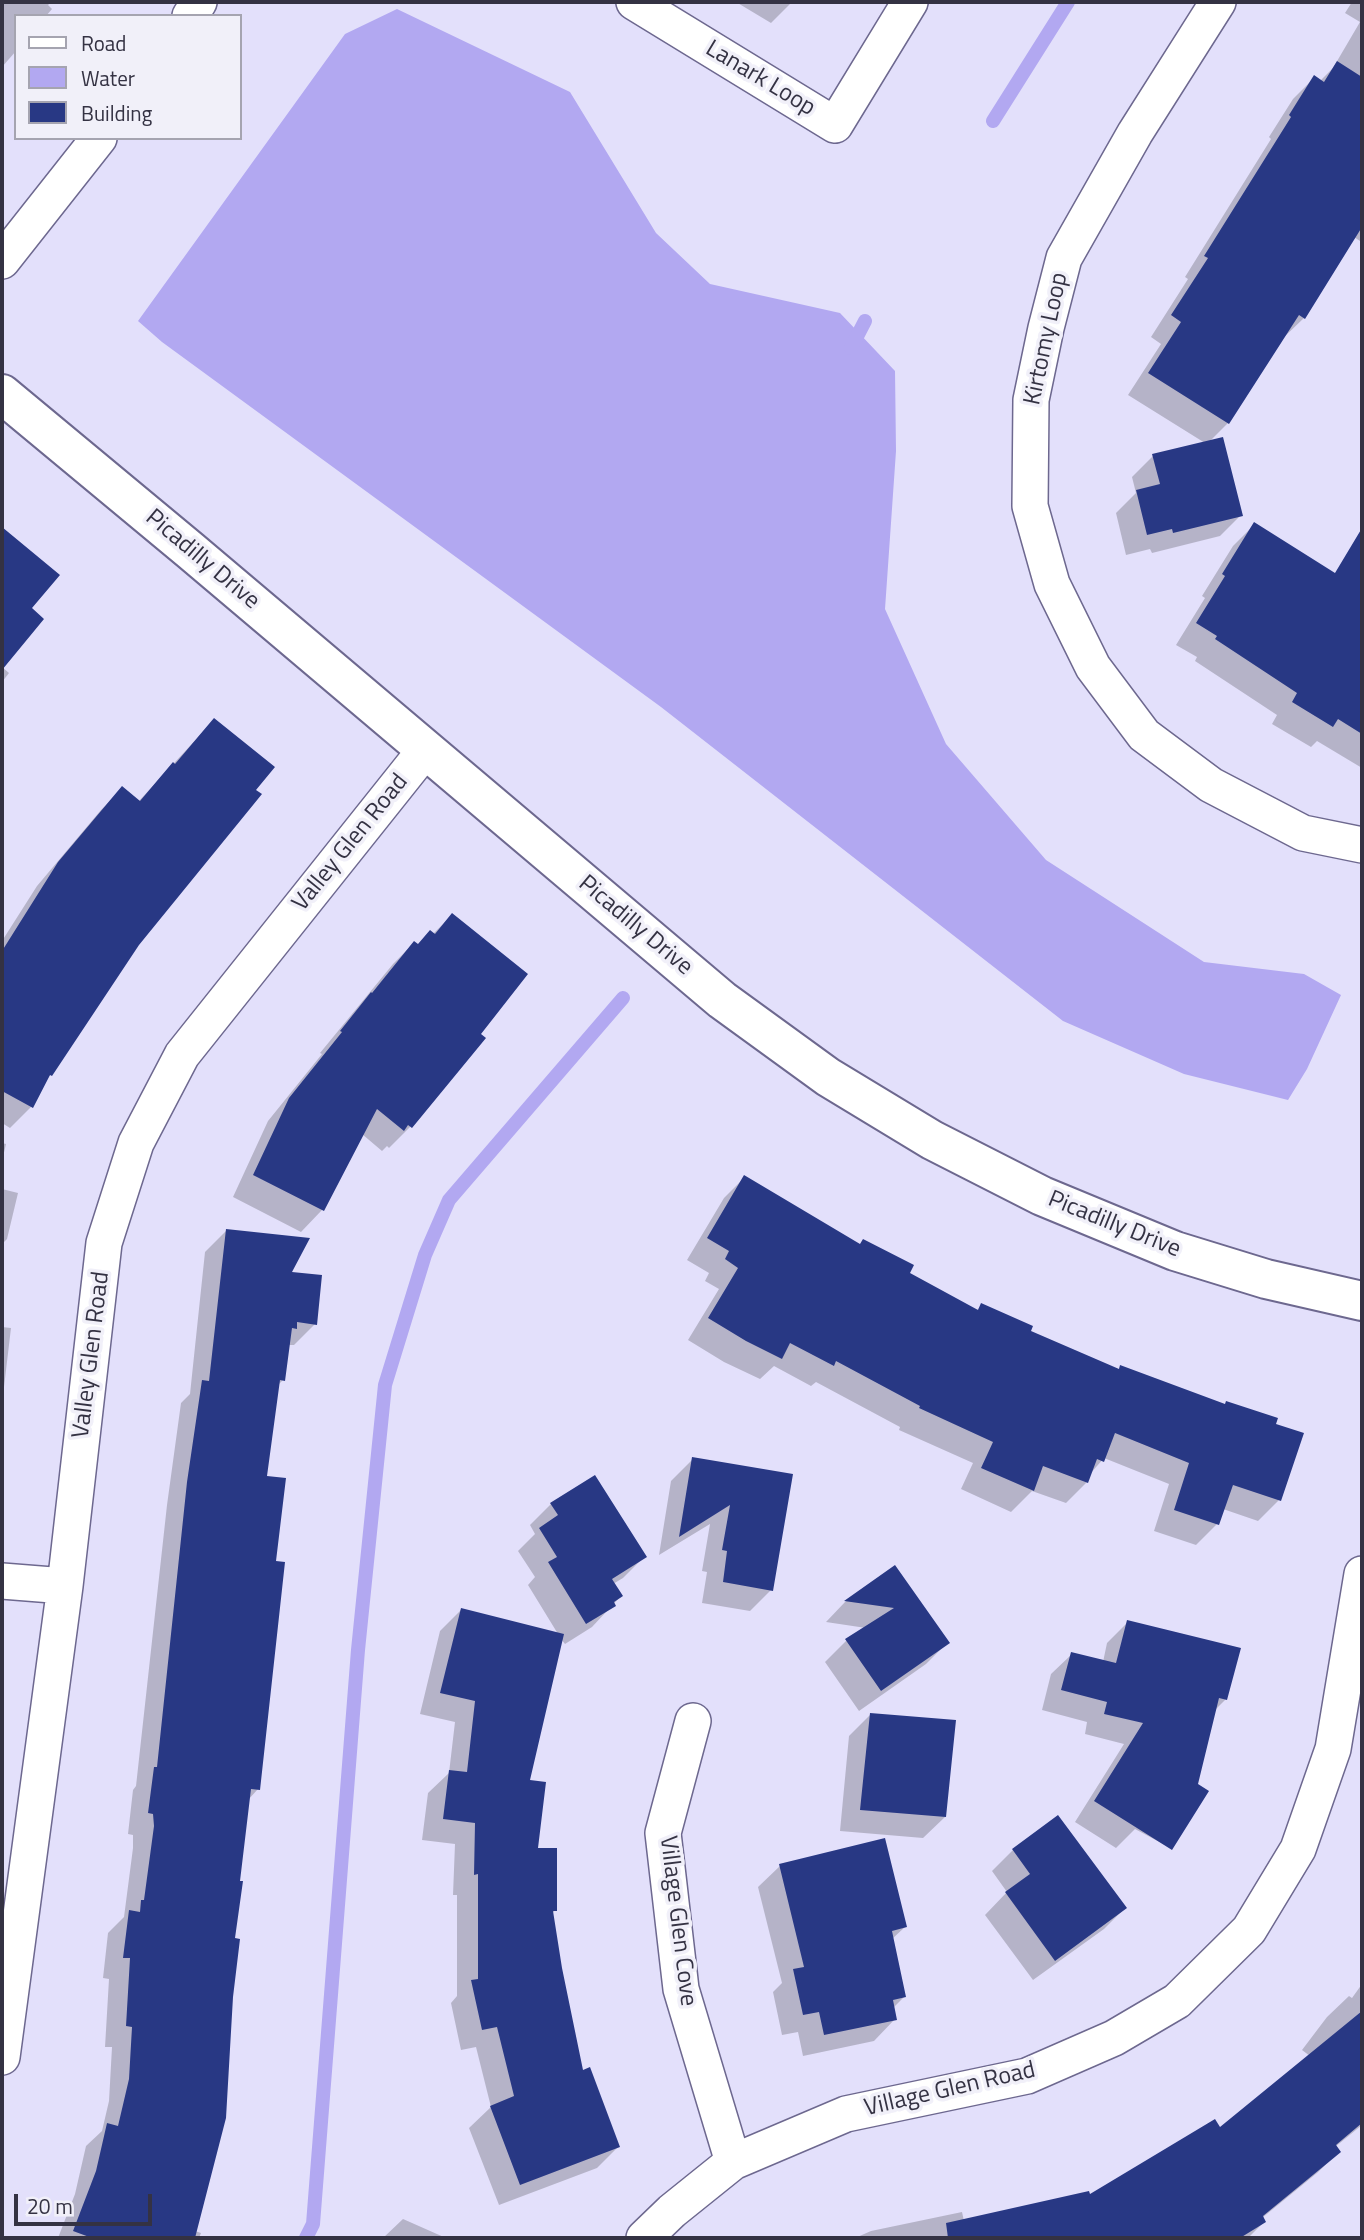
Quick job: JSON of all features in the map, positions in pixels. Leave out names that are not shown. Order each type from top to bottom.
[{"type":"street","name":"Lanark Loop","points":[[634,2],[835,125],[910,2]]},
{"type":"street","name":"Kirtomy Loop","points":[[1217,2],[1135,132],[1065,258],[1046,328],[1031,400],[1030,506],[1052,584],[1093,667],[1144,735],[1211,785],[1303,833],[1362,845]]},
{"type":"street","points":[[2,261],[97,140]]},
{"type":"street","name":"Picadilly Drive","points":[[2,394],[722,1000],[828,1077],[932,1140],[1042,1196],[1175,1251],[1266,1279],[1362,1301]]},
{"type":"street","name":"Valley Glen Road","points":[[2,2057],[65,1586],[104,1243],[136,1143],[182,1055],[426,749]]},
{"type":"street","name":"Village Glen Road","points":[[644,2238],[672,2211],[733,2162],[846,2114],[1027,2076],[1114,2038],[1177,2001],[1249,1930],[1298,1849],[1333,1749],[1362,1574]]},
{"type":"street","points":[[2,1581],[65,1586]]},
{"type":"street","name":"Village Glen Cove","points":[[693,1721],[663,1833],[681,1989],[733,2162]]},
{"type":"water","points":[[397,9],[570,92],[656,233],[710,284],[840,313],[895,371],[896,451],[885,609],[946,744],[1046,860],[1204,962],[1304,974],[1341,995],[1307,1069],[1288,1100],[1184,1074],[1063,1021],[661,707],[162,342],[138,321],[345,34]]},
{"type":"building","points":[[1337,61],[1362,77],[1362,227],[1305,319],[1299,315],[1229,424],[1148,373],[1181,322],[1171,315],[1208,258],[1204,256],[1291,117],[1289,115],[1314,75],[1324,82]]},
{"type":"building","points":[[1223,437],[1243,516],[1173,533],[1172,529],[1147,535],[1136,490],[1160,484],[1152,454]]},
{"type":"building","points":[[1254,522],[1335,573],[1362,528],[1362,734],[1338,719],[1333,727],[1292,702],[1297,693],[1215,639],[1217,636],[1196,623]]},
{"type":"building","points":[[2,527],[60,575],[32,608],[44,619],[2,670]]},
{"type":"building","points":[[214,718],[275,767],[256,790],[262,794],[139,945],[52,1076],[50,1075],[33,1108],[2,1091],[2,951],[58,862],[122,786],[140,801]]},
{"type":"building","points":[[452,913],[528,974],[481,1034],[486,1038],[412,1128],[408,1125],[404,1131],[377,1109],[324,1211],[253,1175],[289,1098],[414,941],[418,944],[430,930],[435,934]]},
{"type":"building","points":[[744,1175],[860,1244],[863,1239],[914,1265],[910,1273],[978,1310],[981,1303],[1033,1326],[1031,1331],[1119,1369],[1120,1365],[1225,1404],[1226,1401],[1278,1418],[1276,1424],[1304,1433],[1281,1501],[1233,1485],[1219,1525],[1174,1510],[1189,1463],[1115,1433],[1104,1462],[1097,1459],[1088,1483],[1043,1466],[1034,1491],[981,1468],[993,1442],[919,1408],[920,1406],[836,1361],[834,1366],[790,1343],[782,1359],[708,1318],[738,1268],[725,1259],[729,1251],[707,1238]]},
{"type":"building","points":[[226,1229],[310,1238],[292,1272],[322,1275],[317,1325],[297,1322],[297,1329],[292,1328],[285,1381],[280,1380],[267,1476],[286,1478],[276,1561],[285,1562],[260,1790],[251,1789],[240,1881],[243,1881],[235,1938],[240,1939],[233,1997],[226,2118],[195,2238],[92,2238],[73,2231],[96,2171],[107,2123],[118,2126],[129,2079],[132,2027],[126,2026],[130,1958],[123,1958],[129,1910],[140,1912],[141,1900],[144,1900],[154,1826],[153,1814],[148,1813],[154,1767],[157,1767],[187,1482],[202,1380],[209,1381]]},
{"type":"building","points":[[692,1457],[793,1474],[773,1591],[723,1582],[727,1551],[722,1550],[730,1505],[679,1537]]},
{"type":"building","points":[[595,1475],[647,1557],[612,1579],[623,1596],[614,1602],[616,1606],[586,1624],[548,1562],[557,1557],[539,1528],[558,1515],[550,1503]]},
{"type":"building","points":[[895,1565],[950,1643],[881,1691],[845,1639],[894,1608],[844,1601]]},
{"type":"building","points":[[461,1608],[564,1634],[530,1780],[546,1782],[538,1848],[557,1848],[557,1911],[553,1911],[583,2070],[590,2067],[620,2147],[520,2185],[490,2106],[514,2096],[497,2027],[482,2030],[471,1980],[478,1979],[475,1823],[443,1819],[449,1770],[467,1772],[475,1701],[440,1693]]},
{"type":"building","points":[[1127,1620],[1241,1648],[1227,1700],[1219,1698],[1198,1784],[1209,1791],[1172,1850],[1094,1801],[1143,1723],[1104,1714],[1107,1702],[1061,1690],[1071,1652],[1116,1663]]},
{"type":"building","points":[[870,1713],[956,1720],[946,1817],[860,1810]]},
{"type":"building","points":[[1058,1815],[1127,1908],[1055,1961],[1005,1892],[1030,1874],[1012,1849]]},
{"type":"building","points":[[885,1838],[907,1927],[892,1931],[906,1997],[893,2000],[897,2020],[824,2035],[819,2012],[803,2015],[793,1969],[804,1967],[779,1864]]},
{"type":"building","points":[[1362,2011],[1362,2123],[1336,2145],[1341,2152],[1263,2216],[1266,2222],[1240,2238],[948,2238],[946,2223],[1089,2191],[1090,2194],[1215,2119],[1220,2127]]},
{"type":"waterway","points":[[993,121],[1068,2]]},
{"type":"waterway","points":[[851,348],[865,321]]},
{"type":"waterway","points":[[306,2238],[313,2224],[358,1650],[385,1385],[425,1255],[449,1200],[623,998]]}]
